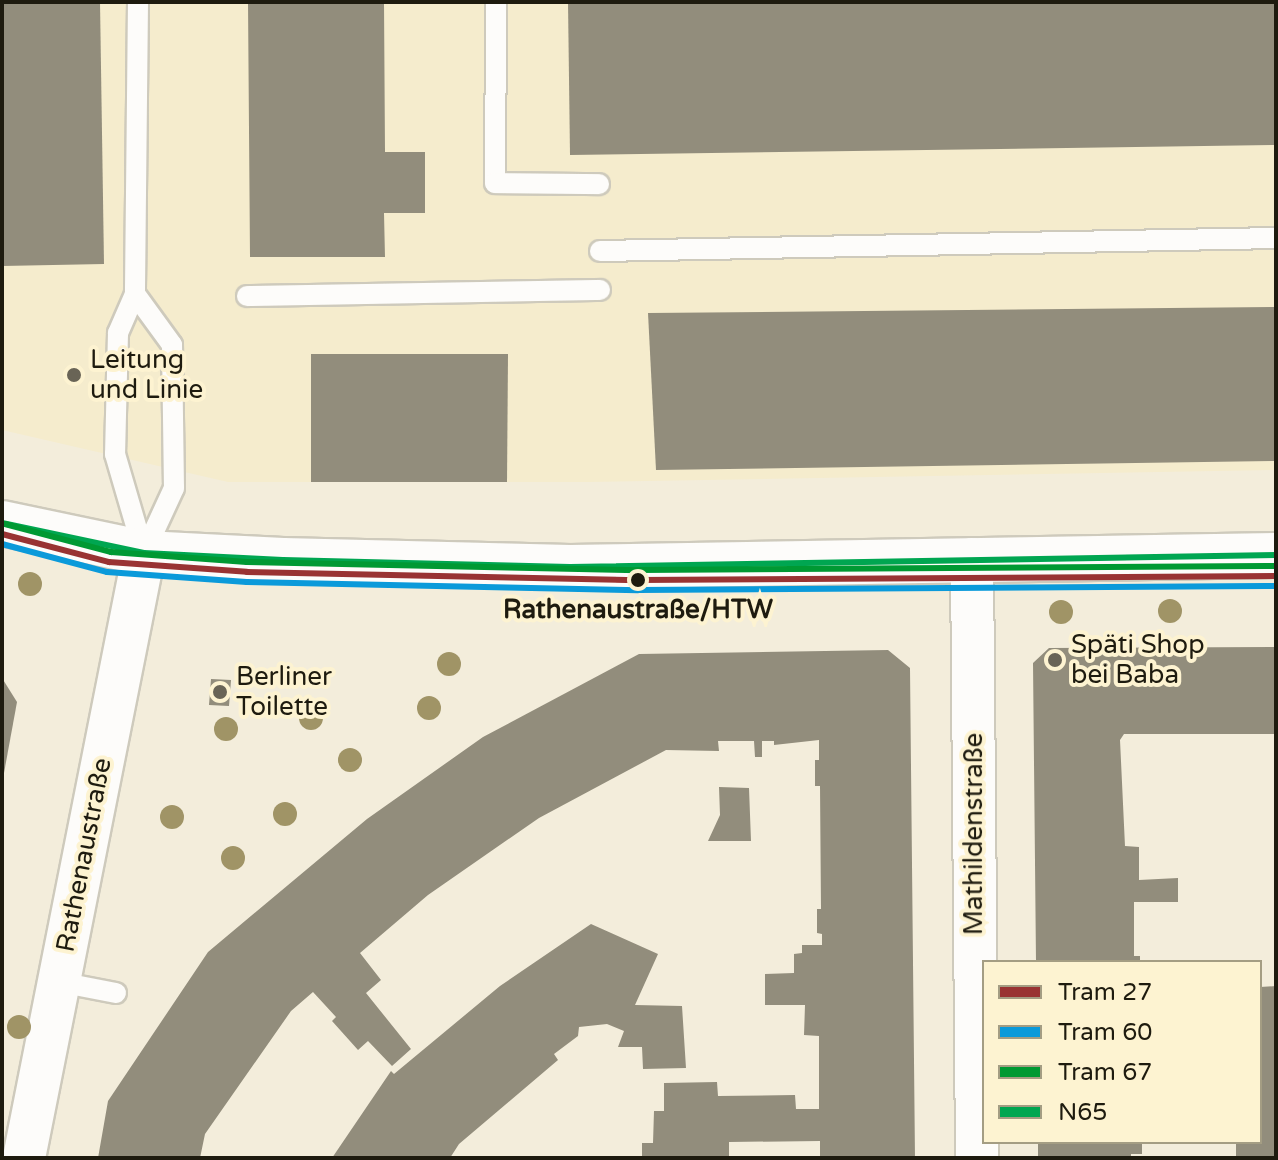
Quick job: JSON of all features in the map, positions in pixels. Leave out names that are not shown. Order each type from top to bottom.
[{"type":"street","points":[[2,523],[144,553],[558,567],[1276,555]]},
{"type":"street","name":"Rathenaustraße","points":[[24,1158],[144,553]]},
{"type":"street","name":"Mathildenstraße","points":[[972,559],[977,1158]]},
{"type":"lane","points":[[138,2],[135,294],[118,333],[115,454],[144,553]]},
{"type":"lane","points":[[496,2],[495,183],[599,184]]},
{"type":"lane","points":[[600,251],[1276,238]]},
{"type":"lane","points":[[247,296],[600,290]]},
{"type":"lane","points":[[135,294],[172,345],[174,488],[144,553]]},
{"type":"lane","points":[[59,982],[116,993]]},
{"type":"shaded area","points":[[2,2],[1276,2],[1276,470],[588,482],[228,482],[2,430]]},
{"type":"building","points":[[2,2],[100,2],[104,264],[2,266]]},
{"type":"building","points":[[248,2],[384,2],[385,152],[425,152],[425,213],[384,213],[385,257],[250,257]]},
{"type":"building","points":[[568,2],[1276,2],[1276,145],[570,155]]},
{"type":"building","points":[[1276,307],[1276,461],[656,470],[648,313]]},
{"type":"building","points":[[311,354],[508,354],[507,482],[311,482]]},
{"type":"building","points":[[1276,647],[1276,734],[1124,734],[1120,740],[1125,846],[1139,847],[1139,880],[1178,878],[1178,902],[1134,902],[1134,956],[1140,956],[1140,960],[1036,960],[1033,663],[1049,648]]},
{"type":"building","points":[[888,650],[910,668],[915,1158],[820,1158],[820,1141],[729,1142],[729,1158],[642,1158],[642,1143],[653,1143],[654,1111],[664,1111],[664,1083],[717,1082],[718,1096],[795,1095],[796,1109],[819,1109],[819,1036],[804,1035],[805,1005],[765,1005],[765,974],[794,973],[794,954],[802,953],[802,945],[822,945],[822,934],[817,933],[817,909],[821,909],[820,786],[815,786],[815,760],[819,760],[819,740],[774,745],[774,741],[762,741],[762,757],[755,757],[754,741],[718,741],[719,751],[666,750],[539,818],[428,895],[360,953],[381,980],[366,993],[411,1049],[392,1066],[368,1041],[358,1050],[332,1021],[336,1017],[313,992],[291,1011],[205,1134],[200,1158],[98,1158],[108,1101],[208,952],[367,819],[483,737],[639,654]]},
{"type":"building","points":[[2,678],[17,702],[4,773],[2,773]]},
{"type":"building","name":"Berliner Toilette","points":[[211,679],[231,680],[229,706],[209,705]]},
{"type":"building","points":[[719,787],[749,788],[751,841],[708,841],[720,815]]},
{"type":"building","points":[[591,924],[658,954],[635,1005],[682,1006],[686,1068],[643,1069],[642,1047],[618,1047],[624,1031],[607,1024],[579,1027],[578,1036],[554,1054],[558,1060],[459,1144],[450,1158],[332,1158],[391,1071],[394,1074],[500,986]]},
{"type":"building","points":[[1276,986],[1276,1158],[1236,1158],[1236,1144],[1262,1144],[1262,987]]},
{"type":"building","points":[[1038,1144],[1142,1144],[1142,1154],[1131,1154],[1131,1158],[1038,1158]]},
{"type":"tram line","name":"67","points":[[5,524],[111,552],[247,562],[638,570],[1276,566]]},
{"type":"tram line","name":"27","points":[[2,534],[109,562],[247,572],[638,580],[1276,576]]},
{"type":"tram line","name":"60","points":[[2,544],[107,572],[247,582],[638,590],[1276,586]]},
{"type":"transit line","name":"N65","points":[[2,523],[144,553],[283,560],[570,567],[1276,555]]},
{"type":"place","name":"Leitung und Linie","points":[[74,375]]},
{"type":"place","name":"Rathenaustraße/HTW","points":[[638,580]]},
{"type":"place","name":"Späti Shop bei Baba","points":[[1055,660]]},
{"type":"place","name":"Berliner Toilette","points":[[220,692]]}]
